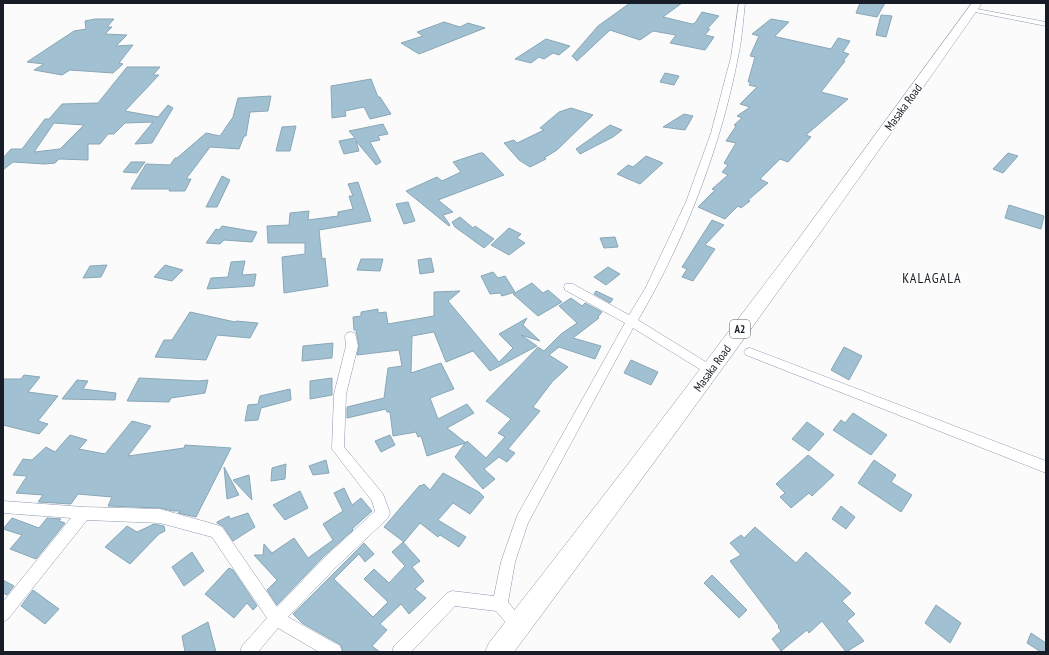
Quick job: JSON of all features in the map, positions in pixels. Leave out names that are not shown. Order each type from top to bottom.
[{"type":"main road","name":"Masaka Road","points":[[498,652],[710,370],[912,95],[975,6]]},
{"type":"street","points":[[500,604],[508,562],[522,520],[650,290],[691,202],[715,133],[735,57],[742,3]]},
{"type":"street","points":[[975,6],[1046,24]]},
{"type":"street","points":[[569,287],[632,322],[710,370]]},
{"type":"street","points":[[248,652],[276,618],[339,552],[383,513],[378,498],[338,449],[340,394],[352,346],[351,336]]},
{"type":"street","points":[[750,352],[1046,467]]},
{"type":"street","points":[[3,507],[84,513],[160,516],[217,532],[262,600],[276,618],[334,652]]},
{"type":"street","points":[[3,614],[84,513]]},
{"type":"street","points":[[400,652],[452,598],[500,604],[518,626]]},
{"type":"building","points":[[630,3],[682,3],[663,17],[692,24],[695,23],[702,12],[719,16],[707,29],[710,29],[705,35],[714,37],[705,50],[670,43],[676,35],[653,31],[640,40],[610,30],[577,61],[572,56],[598,26]]},
{"type":"building","points":[[860,3],[885,3],[877,17],[856,13]]},
{"type":"building","points":[[881,15],[892,16],[886,37],[876,35]]},
{"type":"building","points":[[95,19],[114,19],[107,27],[112,27],[105,34],[127,35],[116,46],[133,45],[119,63],[123,64],[113,73],[70,70],[62,75],[34,70],[44,64],[27,62],[74,31],[86,29],[85,21]]},
{"type":"building","points":[[771,19],[789,22],[775,36],[777,37],[831,49],[838,38],[850,41],[843,52],[849,54],[821,92],[848,99],[806,135],[811,137],[788,162],[780,159],[760,179],[768,183],[748,200],[750,201],[741,208],[738,206],[725,219],[698,207],[715,190],[712,189],[728,175],[722,172],[728,165],[724,163],[736,143],[726,141],[736,126],[734,125],[742,118],[737,116],[750,107],[740,104],[757,87],[749,85],[751,82],[748,82],[755,57],[750,56],[759,36],[752,34]]},
{"type":"building","points":[[444,22],[460,27],[468,23],[485,28],[419,54],[401,43],[423,36],[417,32]]},
{"type":"building","points":[[546,39],[570,46],[559,55],[553,53],[544,59],[539,57],[531,63],[515,59]]},
{"type":"building","points":[[127,67],[160,67],[153,75],[159,75],[125,111],[158,117],[168,105],[173,108],[152,143],[135,144],[153,122],[125,123],[114,134],[108,134],[100,144],[88,144],[88,160],[59,159],[55,163],[45,164],[13,162],[3,170],[3,158],[11,149],[22,149],[45,119],[49,119],[62,104],[98,103]],"holes":[[[54,123],[84,125],[60,149],[34,152]]]},
{"type":"building","points":[[665,73],[679,76],[674,85],[660,82]]},
{"type":"building","points":[[371,79],[378,97],[380,97],[391,114],[370,119],[364,107],[345,111],[346,116],[332,118],[331,86]]},
{"type":"building","points":[[271,96],[268,111],[250,112],[246,136],[244,136],[239,149],[210,147],[186,179],[191,179],[185,191],[169,191],[170,189],[131,189],[146,164],[170,165],[175,158],[177,158],[206,133],[220,136],[233,117],[238,98]]},
{"type":"building","points":[[571,108],[593,115],[557,150],[544,158],[546,159],[530,167],[519,160],[504,143],[514,140],[517,143],[544,130],[540,128],[559,112]]},
{"type":"building","points":[[684,114],[693,116],[685,130],[663,127]]},
{"type":"building","points":[[383,124],[388,134],[378,136],[380,140],[370,142],[381,162],[376,165],[356,141],[359,151],[344,154],[339,141],[355,138],[349,131]]},
{"type":"building","points":[[610,125],[622,130],[613,137],[580,154],[576,149]]},
{"type":"building","points":[[296,126],[290,151],[276,151],[282,127]]},
{"type":"building","points":[[483,153],[504,175],[438,200],[453,212],[443,215],[450,225],[449,226],[406,191],[437,177],[442,181],[461,172],[453,162]]},
{"type":"building","points":[[1008,153],[1018,156],[1003,173],[993,169]]},
{"type":"building","points":[[646,156],[663,163],[640,184],[617,174],[628,165],[633,167]]},
{"type":"building","points":[[131,162],[145,162],[137,173],[123,172]]},
{"type":"building","points":[[222,176],[230,180],[217,207],[206,207]]},
{"type":"building","points":[[358,182],[371,221],[319,230],[322,259],[325,258],[328,286],[284,293],[282,257],[305,254],[305,243],[268,243],[267,226],[289,225],[290,213],[309,211],[308,220],[338,216],[338,212],[353,209],[349,196],[353,196],[348,184]]},
{"type":"building","points":[[408,202],[415,221],[404,224],[396,204]]},
{"type":"building","points":[[1009,205],[1044,216],[1041,229],[1005,218]]},
{"type":"building","points":[[460,217],[473,228],[475,226],[494,239],[484,248],[455,227],[452,222]]},
{"type":"building","points":[[712,220],[724,225],[705,245],[715,249],[693,281],[682,277],[687,269],[682,267]]},
{"type":"building","points":[[222,226],[257,232],[252,242],[224,240],[220,244],[206,243],[216,229],[219,230]]},
{"type":"building","points":[[509,228],[521,234],[517,238],[525,243],[509,255],[491,245]]},
{"type":"building","points":[[615,237],[618,247],[604,248],[600,238]]},
{"type":"building","points":[[431,258],[434,272],[420,274],[418,260]]},
{"type":"building","points":[[361,259],[383,259],[380,271],[357,270]]},
{"type":"building","points":[[245,261],[242,275],[256,274],[254,286],[207,289],[211,278],[228,277],[231,262]]},
{"type":"building","points":[[107,265],[101,277],[83,278],[90,266]]},
{"type":"building","points":[[165,265],[183,270],[172,281],[154,277]]},
{"type":"building","points":[[608,267],[620,274],[606,285],[594,277]]},
{"type":"building","points":[[493,272],[498,278],[505,276],[515,292],[502,296],[500,293],[490,294],[481,276]]},
{"type":"building","points":[[532,283],[543,293],[548,290],[562,302],[538,316],[513,294]]},
{"type":"building","points":[[460,291],[448,301],[499,362],[513,348],[499,334],[527,318],[523,325],[540,341],[521,335],[537,346],[490,371],[473,351],[446,362],[434,332],[412,336],[411,373],[441,363],[454,389],[430,398],[438,419],[467,404],[474,413],[447,428],[466,443],[467,441],[486,458],[505,437],[498,433],[511,419],[486,401],[538,347],[544,351],[561,334],[577,323],[559,306],[571,298],[582,306],[585,303],[602,312],[598,317],[599,318],[573,338],[601,346],[595,359],[559,347],[549,355],[568,367],[552,382],[533,407],[540,411],[508,449],[515,453],[507,462],[499,457],[484,469],[495,479],[483,489],[455,457],[465,443],[427,456],[421,436],[418,437],[416,432],[393,436],[390,412],[387,412],[386,409],[347,418],[347,407],[384,398],[388,368],[402,366],[399,350],[357,355],[359,346],[356,330],[354,330],[353,317],[361,316],[361,312],[378,309],[378,313],[386,312],[388,324],[434,316],[434,292]]},
{"type":"building","points":[[596,291],[613,299],[610,303],[594,294]]},
{"type":"building","points":[[190,312],[235,322],[258,323],[250,338],[217,335],[206,360],[155,357],[164,340],[172,340]]},
{"type":"building","points":[[333,343],[332,358],[302,361],[303,346]]},
{"type":"building","points":[[844,347],[862,356],[849,380],[831,370]]},
{"type":"building","points":[[631,360],[658,372],[651,385],[624,373]]},
{"type":"building","points":[[24,375],[40,377],[28,392],[58,396],[38,421],[48,424],[39,434],[3,425],[3,379],[21,379]]},
{"type":"building","points":[[139,378],[199,381],[208,380],[205,393],[171,398],[169,402],[127,401]]},
{"type":"building","points":[[332,378],[332,395],[310,399],[310,381]]},
{"type":"building","points":[[77,380],[88,381],[83,389],[116,393],[115,400],[62,399]]},
{"type":"building","points":[[290,389],[291,400],[261,408],[258,420],[245,421],[248,405],[258,404],[260,396]]},
{"type":"building","points":[[853,413],[887,435],[871,455],[833,430],[841,420],[845,423]]},
{"type":"building","points":[[132,421],[151,426],[128,456],[184,448],[185,445],[231,448],[196,517],[178,513],[181,511],[160,508],[108,506],[112,497],[78,494],[71,504],[38,502],[43,495],[16,493],[27,476],[13,475],[23,459],[32,460],[46,447],[55,452],[70,435],[87,440],[79,449],[105,454]]},
{"type":"building","points":[[807,422],[824,434],[809,451],[792,439]]},
{"type":"building","points":[[390,435],[395,445],[381,452],[375,441]]},
{"type":"building","points":[[808,455],[834,475],[812,496],[809,493],[791,508],[780,497],[785,493],[776,484]]},
{"type":"building","points":[[326,460],[329,473],[313,475],[309,466]]},
{"type":"building","points":[[874,460],[896,475],[891,482],[912,495],[901,512],[858,483]]},
{"type":"building","points":[[286,464],[285,479],[271,481],[272,468]]},
{"type":"building","points":[[224,467],[239,495],[227,499]]},
{"type":"building","points":[[443,473],[479,492],[484,497],[470,514],[453,503],[438,520],[466,537],[459,547],[440,535],[438,537],[420,523],[404,542],[384,527],[420,485],[421,486],[424,484],[430,490]]},
{"type":"building","points":[[249,475],[252,500],[233,480]]},
{"type":"building","points":[[344,488],[352,505],[361,498],[372,511],[323,557],[277,605],[267,590],[277,580],[254,555],[263,555],[264,544],[272,553],[294,538],[308,558],[333,540],[323,524],[343,511],[334,493]]},
{"type":"building","points":[[300,491],[308,508],[285,520],[273,505]]},
{"type":"building","points":[[841,506],[855,517],[846,529],[832,519]]},
{"type":"building","points":[[248,513],[255,527],[233,541],[223,526],[217,523],[229,516],[230,519]]},
{"type":"building","points":[[12,518],[39,528],[47,518],[61,519],[59,521],[65,523],[36,559],[10,549],[22,535],[3,529]]},
{"type":"building","points":[[154,524],[164,526],[165,531],[159,534],[130,564],[105,547],[127,526],[137,532]]},
{"type":"building","points":[[755,527],[796,563],[806,552],[851,593],[842,601],[855,614],[847,621],[864,641],[846,652],[822,621],[809,633],[807,630],[781,651],[772,639],[781,631],[778,627],[779,626],[730,561],[741,555],[730,543],[741,535],[744,538]]},
{"type":"building","points":[[403,542],[420,561],[412,567],[424,581],[415,589],[426,598],[409,614],[401,604],[380,624],[387,630],[372,646],[380,652],[343,652],[341,645],[302,623],[293,614],[364,543],[374,554],[365,562],[359,554],[334,579],[373,617],[388,602],[364,579],[374,569],[389,583],[405,566],[392,552]]},
{"type":"building","points":[[192,552],[204,571],[184,586],[172,567]]},
{"type":"building","points":[[229,568],[233,570],[257,606],[253,610],[247,603],[234,618],[205,594]]},
{"type":"building","points":[[712,575],[747,610],[739,618],[704,583]]},
{"type":"building","points":[[3,580],[14,586],[7,595],[3,593]]},
{"type":"building","points":[[33,590],[59,609],[45,624],[21,606]]},
{"type":"building","points":[[936,605],[961,623],[950,643],[925,623]]},
{"type":"building","points":[[208,622],[216,652],[185,652],[182,636]]},
{"type":"building","points":[[1031,633],[1046,643],[1046,652],[1041,652],[1027,643]]},
{"type":"district","name":"KALAGALA","points":[[932,278]]}]
